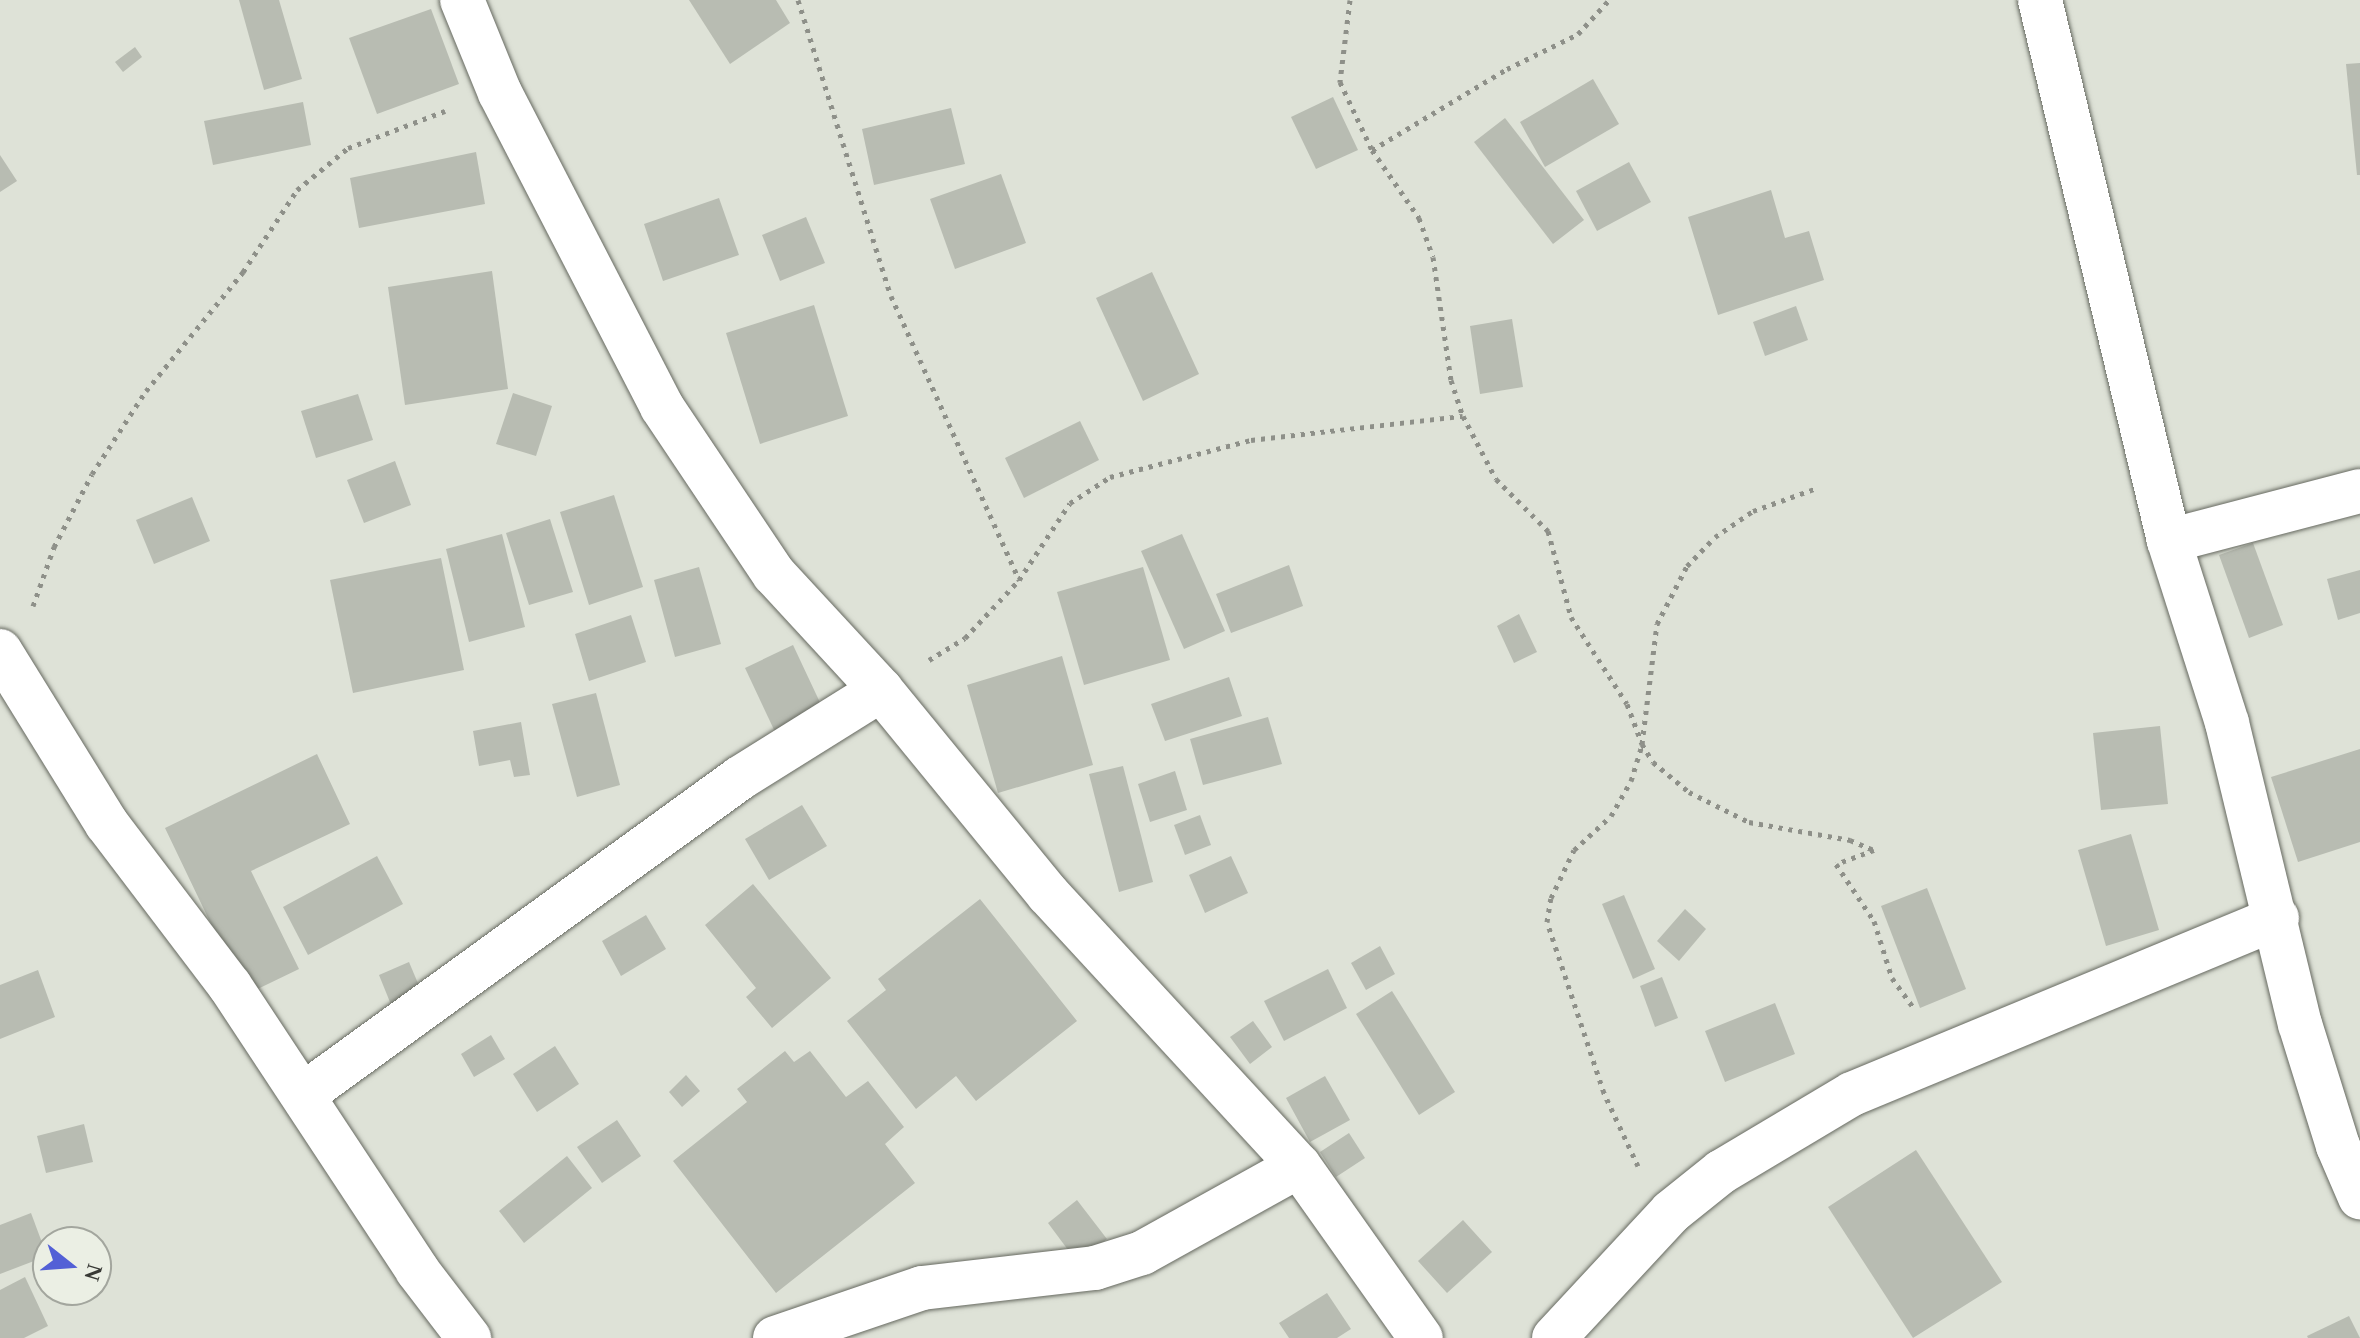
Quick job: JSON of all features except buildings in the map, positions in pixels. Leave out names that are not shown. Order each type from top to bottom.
[{"type":"street","points":[[462,0],[500,93],[662,407],[774,574],[881,690],[1048,894],[1299,1166],[1421,1338]]},
{"type":"street","points":[[2040,0],[2169,541],[2227,723],[2277,918],[2300,1024],[2338,1146],[2360,1197]]},
{"type":"street","points":[[2169,541],[2360,491]]},
{"type":"street","points":[[0,651],[107,824],[304,1094],[417,1270],[469,1338]]},
{"type":"street","points":[[304,1094],[740,778],[881,690]]},
{"type":"street","points":[[1554,1338],[1671,1212],[1721,1172],[1852,1094],[1961,1046],[2277,918]]},
{"type":"street","points":[[775,1338],[922,1288],[1095,1268],[1142,1253],[1299,1166]]},
{"type":"path","points":[[798,0],[891,296],[1019,580]]},
{"type":"path","points":[[1350,0],[1340,82],[1372,150],[1419,218],[1433,257],[1451,380],[1463,416],[1496,479],[1548,531],[1571,617],[1627,704],[1642,744],[1653,762],[1689,792],[1749,822],[1850,840],[1874,850],[1836,864],[1874,921],[1892,978],[1922,1019],[1961,1046]]},
{"type":"path","points":[[1372,150],[1507,69],[1578,34],[1609,0]]},
{"type":"path","points":[[23,690],[27,632],[38,588],[92,474],[146,391],[243,272],[297,190],[348,148],[500,93]]},
{"type":"path","points":[[881,690],[965,638],[1019,580],[1070,503],[1110,477],[1251,440],[1463,416]]},
{"type":"path","points":[[1671,1212],[1632,1156],[1604,1093],[1547,922],[1558,876],[1574,850],[1622,799],[1642,744],[1657,624],[1687,566],[1715,537],[1753,511],[1814,489]]}]
